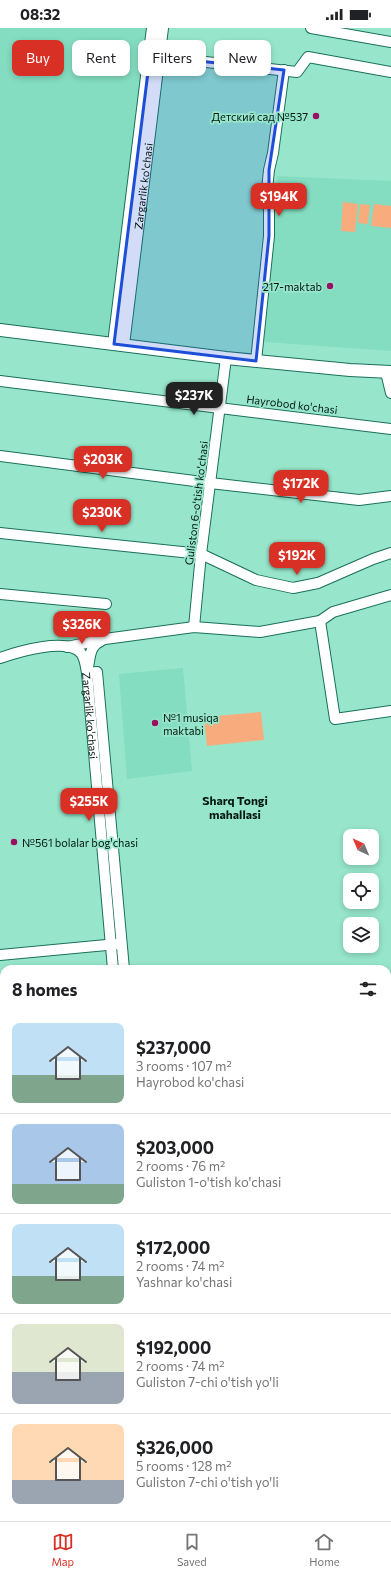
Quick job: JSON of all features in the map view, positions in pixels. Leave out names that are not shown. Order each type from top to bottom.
[{"type":"main road","name":"Zargarlik ko'chasi","points":[[153,28],[153,40]]},
{"type":"main road","name":"Zargarlik ko'chasi","points":[[159,40],[162,28]]},
{"type":"main road","name":"Zargarlik ko'chasi","points":[[118,345],[152,76]]},
{"type":"main road","points":[[0,330],[226,358],[388,372]]},
{"type":"street","points":[[312,28],[391,42]]},
{"type":"street","points":[[206,62],[297,72],[308,57],[391,72]]},
{"type":"street","points":[[256,361],[269,236],[269,200],[267,190],[268,170],[273,153],[284,70]]},
{"type":"street","name":"Guliston 6-o'tish ko'chasi","points":[[194,627],[201,554],[226,358]]},
{"type":"street","points":[[388,372],[391,393]]},
{"type":"street","name":"Hayrobod ko'chasi","points":[[0,382],[391,429]]},
{"type":"street","points":[[0,456],[210,483],[359,500],[391,496]]},
{"type":"street","points":[[0,533],[201,554],[256,580],[293,588],[318,584],[373,559],[391,554]]},
{"type":"street","points":[[0,594],[106,604]]},
{"type":"street","points":[[0,658],[39,647],[67,647],[105,639],[194,627],[260,632],[320,621],[333,612],[391,595]]},
{"type":"street","points":[[320,621],[335,719],[391,711]]},
{"type":"street","points":[[87,673],[94,646],[96,643],[105,639]]},
{"type":"street","points":[[67,647],[76,649],[82,654],[87,673]]},
{"type":"street","name":"Zargarlik ko'chasi","points":[[113,965],[87,673],[97,672],[124,965]]},
{"type":"street","points":[[0,955],[122,943]]},
{"type":"highlighted area","points":[[150,56],[284,70],[269,170],[269,236],[256,361],[114,344]]},
{"type":"shaded area","points":[[0,28],[153,28],[152,40],[138,40],[138,76],[147,76],[114,344],[0,330]]},
{"type":"shaded area","name":"217-maktab","points":[[277,176],[391,181],[391,351],[264,342]]},
{"type":"shaded area","points":[[343,202],[358,204],[355,232],[341,231]]},
{"type":"shaded area","points":[[360,204],[370,205],[368,224],[358,223]]},
{"type":"shaded area","points":[[374,204],[391,206],[391,228],[371,226]]},
{"type":"shaded area","name":"№1 musiqa maktabi","points":[[183,668],[192,771],[127,779],[119,674]]},
{"type":"shaded area","points":[[261,712],[264,740],[207,746],[204,717]]},
{"type":"place","name":"Детский сад №537","points":[[316,116]]},
{"type":"place","name":"217-maktab","points":[[330,286]]},
{"type":"place","name":"№1 musiqa maktabi","points":[[155,723]]},
{"type":"place","name":"№561 bolalar bog'chasi","points":[[14,842]]},
{"type":"district","name":"Sharq Tongi mahallasi","points":[[235,807]]}]
